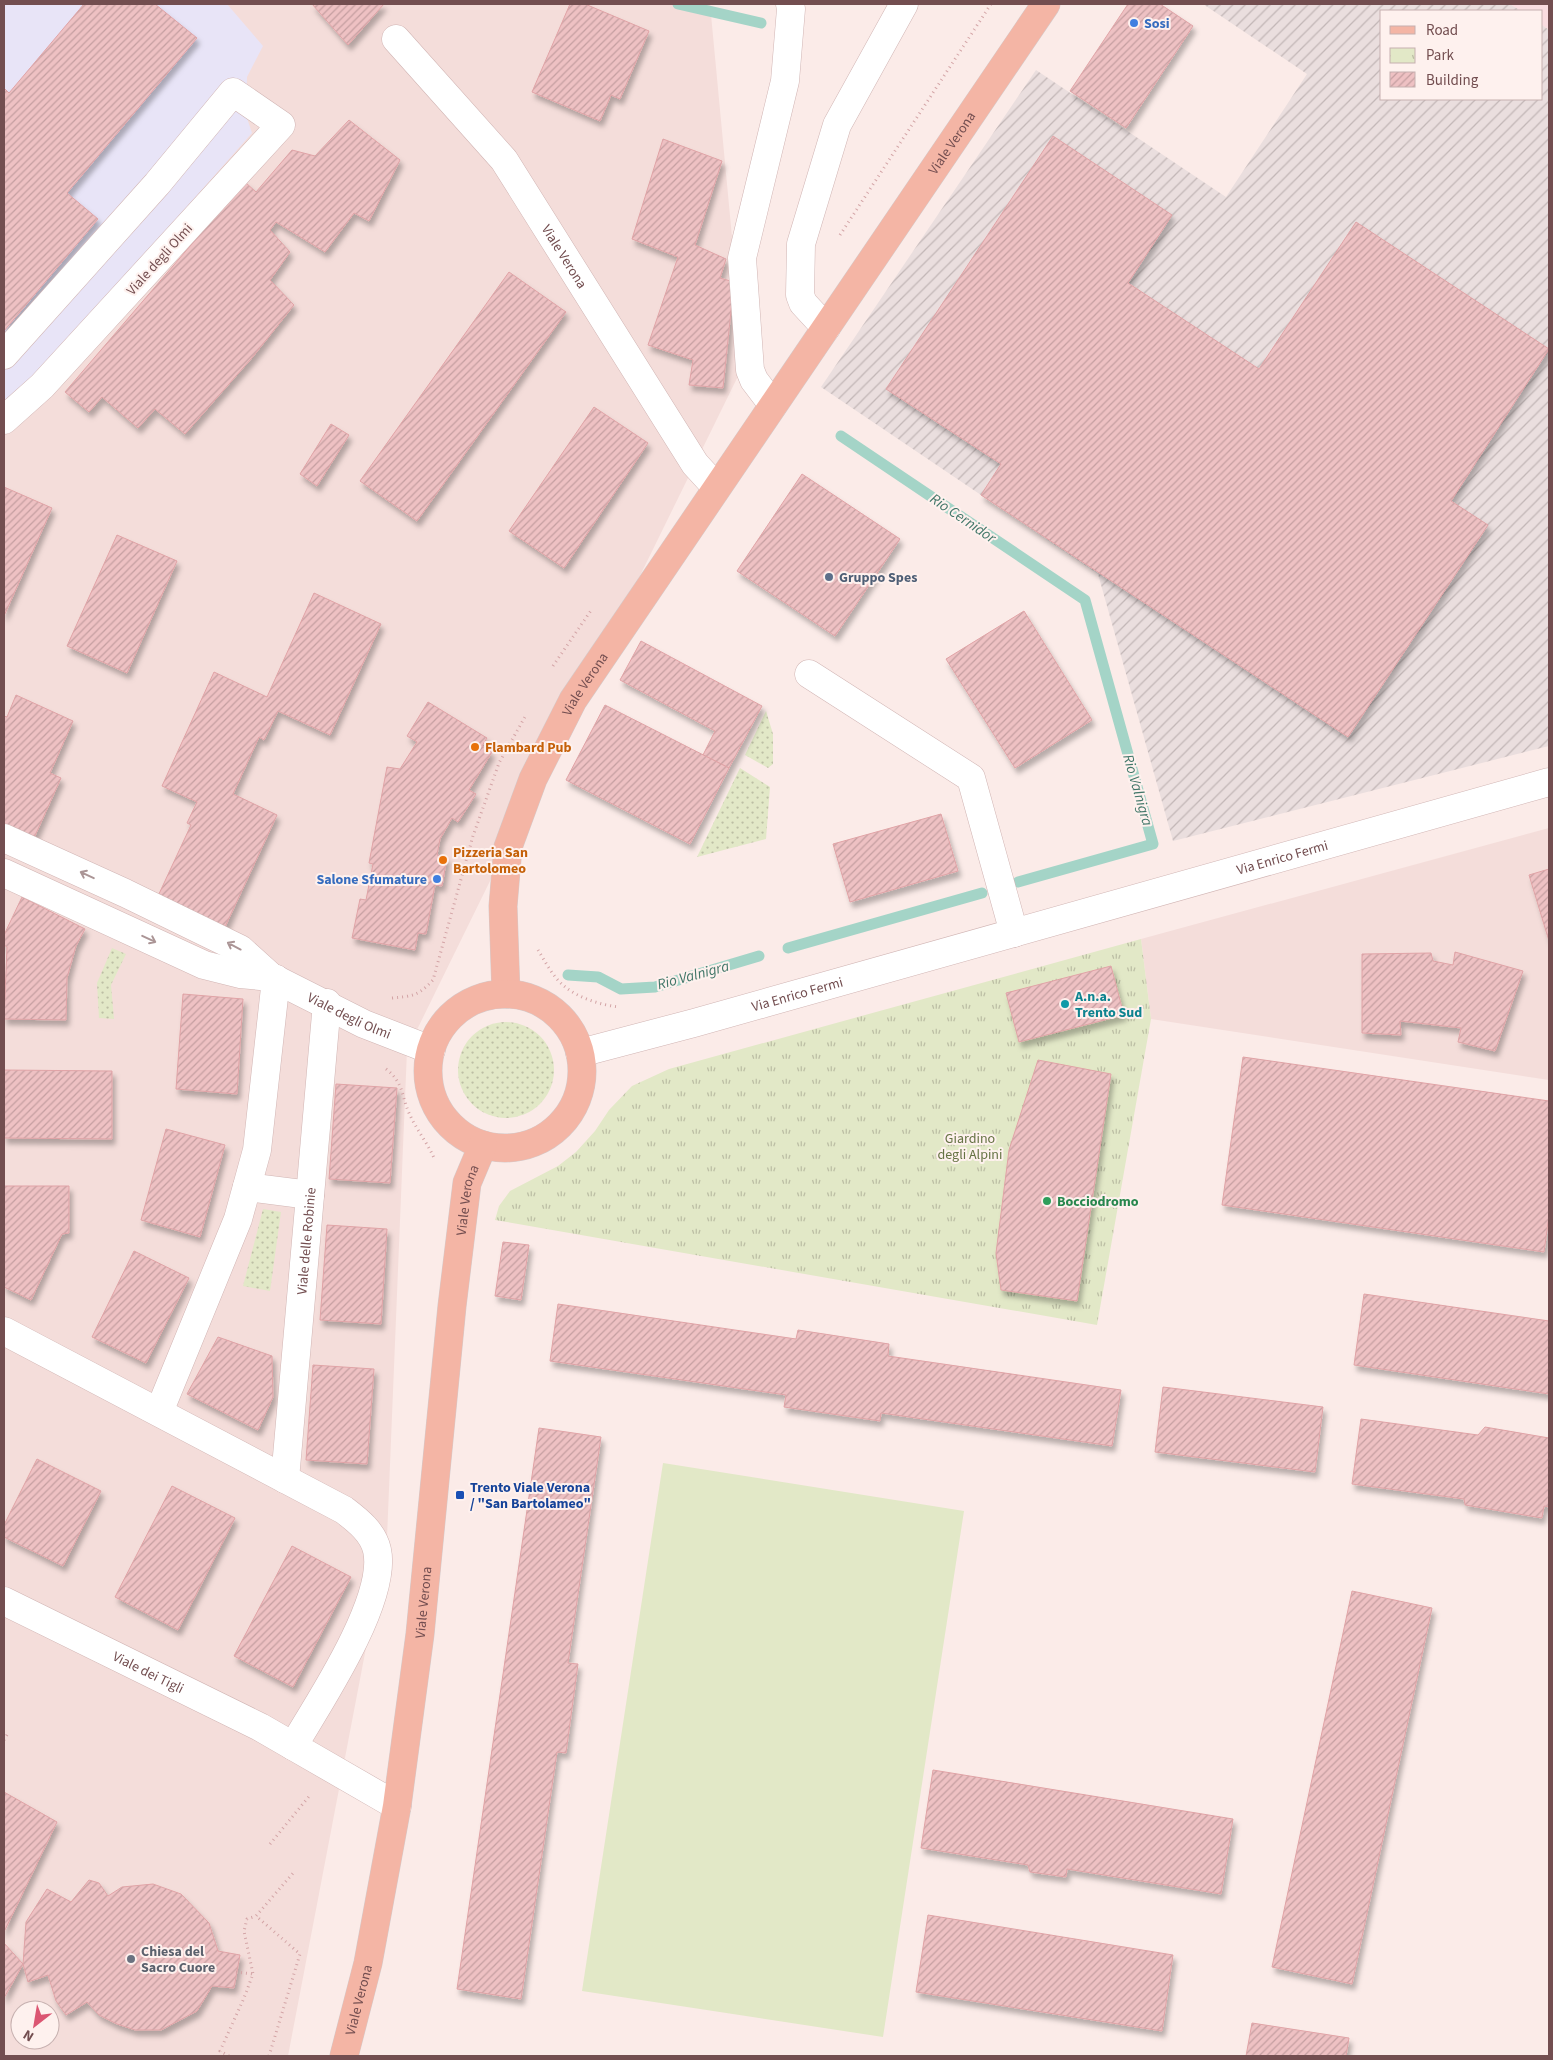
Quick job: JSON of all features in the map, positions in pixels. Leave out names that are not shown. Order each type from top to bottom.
[{"type":"main road","name":"Viale Verona","points":[[506,994],[503,906],[508,847],[533,779],[573,700],[1046,4]]},
{"type":"main road","points":[[506,994],[526,996],[556,1013],[568,1026],[577,1041],[582,1063],[581,1085],[575,1106],[563,1123],[546,1137],[526,1146],[504,1149],[483,1145],[461,1135],[444,1118],[432,1097],[428,1073],[431,1050],[439,1031],[452,1015],[468,1003],[486,996],[506,994]]},
{"type":"main road","name":"Viale Verona","points":[[344,2056],[368,1962],[397,1806],[420,1634],[452,1306],[467,1183],[483,1145]]},
{"type":"street","points":[[774,404],[754,380],[750,370],[742,258],[785,82],[790,4]]},
{"type":"street","points":[[826,328],[802,303],[800,295],[801,244],[837,125],[904,4]]},
{"type":"street","name":"Viale Verona","points":[[396,39],[504,160],[695,464],[716,488]]},
{"type":"street","name":"Viale degli Olmi","points":[[4,355],[157,184],[233,92],[281,125],[42,386],[4,420]]},
{"type":"street","points":[[809,674],[971,778],[1014,933]]},
{"type":"street","name":"Via Enrico Fermi","points":[[580,1053],[694,1023],[1549,782]]},
{"type":"street","name":"Viale degli Olmi","points":[[4,838],[125,893],[240,949],[274,978],[327,1003],[364,1024],[431,1050]]},
{"type":"street","name":"Viale degli Olmi","points":[[6,878],[204,965],[240,974],[274,978]]},
{"type":"street","points":[[112,923],[125,893]]},
{"type":"street","points":[[159,1412],[238,1219],[257,1150],[274,978]]},
{"type":"street","name":"Viale delle Robinie","points":[[285,1478],[327,1003]]},
{"type":"street","points":[[247,1186],[310,1195]]},
{"type":"street","points":[[4,1331],[344,1510],[363,1526],[374,1540],[377,1550],[378,1568],[372,1598],[361,1625],[330,1684],[293,1746]]},
{"type":"street","name":"Viale dei Tigli","points":[[4,1601],[260,1727],[397,1806]]},
{"type":"path","points":[[836,241],[991,4]]},
{"type":"path","points":[[386,998],[405,997],[421,993],[433,980]]},
{"type":"path","points":[[382,1066],[397,1080],[408,1112],[434,1158]]},
{"type":"path","points":[[4,1740],[8,1733]]},
{"type":"path","points":[[270,1844],[332,1770]]},
{"type":"path","points":[[229,2056],[220,2051],[253,1974],[244,1931],[247,1919],[256,1916],[294,1872]]},
{"type":"path","points":[[256,1916],[300,1954],[269,2056]]},
{"type":"path","points":[[236,1972],[253,1974]]},
{"type":"shaded area","points":[[4,4],[710,4],[744,364],[407,1050],[387,1538],[288,2056],[4,2056]]},
{"type":"shaded area","points":[[4,4],[227,4],[263,46],[247,77],[246,115],[252,133],[116,287],[4,407]]},
{"type":"shaded area","points":[[1203,4],[1510,4],[1519,10],[1380,10],[1380,100],[1543,100],[1543,26],[1549,30],[1549,746],[1173,841],[1098,574],[821,387],[1036,70],[1226,197],[1307,74]]},
{"type":"shaded area","points":[[1510,4],[1549,4],[1549,30],[1543,26],[1543,10],[1519,10]]},
{"type":"shaded area","points":[[1549,828],[1549,1080],[1151,1019],[1141,939]]},
{"type":"green space","points":[[766,711],[773,734],[773,764],[768,768],[745,755]]},
{"type":"green space","points":[[740,768],[770,787],[766,839],[697,857]]},
{"type":"green space","name":"Giardino degli Alpini","points":[[1141,939],[1151,1019],[1097,1325],[495,1220],[499,1206],[510,1191],[558,1166],[576,1152],[595,1131],[609,1110],[632,1086],[669,1069]]},
{"type":"green space","points":[[112,948],[126,954],[111,985],[114,1019],[99,1018],[97,983]]},
{"type":"green space","points":[[506,1022],[524,1025],[540,1036],[551,1052],[554,1070],[551,1088],[540,1104],[524,1115],[506,1118],[488,1115],[472,1104],[461,1088],[458,1070],[461,1052],[472,1036],[488,1025]]},
{"type":"green space","points":[[263,1209],[281,1212],[270,1291],[243,1286]]},
{"type":"green space","points":[[663,1463],[964,1511],[883,2037],[582,1991]]},
{"type":"building","points":[[84,4],[155,4],[197,38],[67,193],[98,219],[4,331],[4,88],[9,93]]},
{"type":"building","points":[[312,4],[384,4],[348,45]]},
{"type":"building","points":[[570,4],[585,4],[649,31],[620,99],[611,95],[600,121],[532,92]]},
{"type":"building","points":[[1128,4],[1160,4],[1193,26],[1126,128],[1070,91]]},
{"type":"building","points":[[349,120],[400,160],[369,221],[354,213],[325,252],[276,222],[270,230],[290,252],[270,280],[294,305],[251,359],[185,434],[155,409],[138,428],[102,397],[89,412],[65,392],[245,182],[256,192],[292,150],[315,156]]},
{"type":"building","points":[[1053,136],[1172,215],[1128,283],[1259,369],[1356,222],[1549,349],[1451,501],[1488,525],[1348,737],[981,495],[1001,464],[886,389]]},
{"type":"building","points":[[663,139],[722,161],[695,245],[726,259],[720,278],[734,282],[723,388],[689,385],[693,360],[648,345],[678,257],[632,239]]},
{"type":"building","points":[[509,272],[566,312],[417,521],[360,481]]},
{"type":"building","points":[[594,407],[648,443],[564,568],[509,531]]},
{"type":"building","points":[[331,424],[349,435],[317,486],[300,474]]},
{"type":"building","points":[[802,474],[900,539],[835,636],[737,571]]},
{"type":"building","points":[[4,487],[52,508],[4,616]]},
{"type":"building","points":[[117,535],[177,561],[127,673],[67,646]]},
{"type":"building","points":[[314,593],[381,624],[330,735],[278,711],[264,740],[259,737],[233,794],[277,815],[225,927],[158,896],[191,825],[187,823],[197,802],[162,786],[214,672],[267,697]]},
{"type":"building","points":[[1024,611],[1092,720],[1015,768],[946,659]]},
{"type":"building","points":[[641,641],[762,706],[729,768],[703,755],[715,731],[620,680]]},
{"type":"building","points":[[16,695],[73,721],[50,773],[61,778],[34,838],[4,824],[4,716],[7,717]]},
{"type":"building","points":[[428,702],[487,738],[482,746],[492,752],[469,790],[476,794],[458,822],[452,818],[440,839],[437,855],[447,857],[442,886],[435,885],[426,934],[418,933],[415,950],[352,938],[360,899],[366,900],[373,864],[369,863],[387,767],[400,769],[417,742],[407,736]]},
{"type":"building","points":[[605,705],[729,768],[690,844],[566,780]]},
{"type":"building","points":[[941,814],[958,871],[850,902],[833,844]]},
{"type":"building","points":[[1549,869],[1549,941],[1529,875]]},
{"type":"building","points":[[22,897],[85,929],[76,946],[67,978],[66,1020],[4,1019],[7,947],[4,945],[4,935]]},
{"type":"building","points":[[1455,952],[1523,971],[1495,1051],[1458,1042],[1461,1028],[1400,1021],[1401,1035],[1362,1033],[1362,954],[1431,953],[1433,961],[1453,965]]},
{"type":"building","name":"A.n.a. Trento Sud","points":[[1111,966],[1124,1015],[1019,1042],[1006,993]]},
{"type":"building","points":[[183,994],[243,999],[237,1094],[176,1089]]},
{"type":"building","points":[[1243,1057],[1549,1101],[1549,1216],[1544,1252],[1222,1205]]},
{"type":"building","name":"Bocciodromo","points":[[1038,1060],[1111,1074],[1077,1301],[1001,1290],[996,1253],[1009,1150]]},
{"type":"building","points":[[4,1070],[112,1071],[112,1139],[4,1138]]},
{"type":"building","points":[[336,1084],[397,1088],[390,1183],[329,1179]]},
{"type":"building","points":[[166,1129],[225,1145],[200,1237],[141,1220]]},
{"type":"building","points":[[4,1186],[69,1186],[69,1233],[62,1234],[31,1300],[4,1287]]},
{"type":"building","points":[[327,1225],[387,1229],[381,1324],[320,1320]]},
{"type":"building","points":[[503,1242],[529,1245],[521,1300],[495,1296]]},
{"type":"building","points":[[134,1251],[189,1278],[146,1363],[92,1337]]},
{"type":"building","points":[[1364,1294],[1549,1321],[1549,1394],[1354,1365]]},
{"type":"building","points":[[558,1304],[796,1339],[798,1330],[889,1344],[888,1356],[1121,1390],[1112,1446],[881,1413],[880,1421],[784,1407],[786,1395],[550,1361]]},
{"type":"building","points":[[218,1337],[272,1356],[273,1397],[258,1430],[187,1394]]},
{"type":"building","points":[[313,1365],[374,1369],[367,1464],[306,1460]]},
{"type":"building","points":[[1163,1387],[1323,1407],[1315,1472],[1155,1452]]},
{"type":"building","points":[[1361,1419],[1478,1435],[1485,1427],[1549,1438],[1549,1507],[1544,1506],[1542,1518],[1465,1505],[1464,1499],[1352,1484]]},
{"type":"building","points":[[539,1428],[601,1437],[568,1663],[578,1664],[566,1753],[557,1752],[521,1999],[457,1989]]},
{"type":"building","points":[[37,1459],[101,1491],[63,1566],[4,1537],[4,1525]]},
{"type":"building","points":[[172,1486],[235,1518],[178,1630],[115,1597]]},
{"type":"building","points":[[292,1546],[351,1577],[293,1687],[234,1656]]},
{"type":"building","points":[[1352,1591],[1432,1608],[1352,1984],[1272,1967]]},
{"type":"building","points":[[933,1770],[1233,1819],[1221,1894],[1067,1869],[1066,1877],[1030,1872],[1028,1865],[921,1848]]},
{"type":"building","points":[[4,1792],[57,1822],[4,1932]]},
{"type":"building","name":"Chiesa del Sacro Cuore","points":[[89,1880],[99,1883],[108,1896],[122,1887],[153,1884],[181,1894],[209,1923],[218,1951],[240,1955],[234,1988],[212,1986],[197,2011],[161,2030],[135,2030],[117,2024],[99,2015],[87,2002],[66,2015],[60,2007],[60,2000],[56,2000],[48,1975],[28,1982],[23,1964],[26,1922],[47,1889],[71,1902]]},
{"type":"building","points":[[928,1915],[1173,1955],[1162,2031],[916,1992]]},
{"type":"building","points":[[4,1943],[23,1964],[4,1998]]},
{"type":"building","points":[[1252,2023],[1349,2038],[1346,2056],[1246,2056]]},
{"type":"waterway","name":"Rio Cernidor","points":[[678,4],[761,23]]},
{"type":"waterway","name":"Rio Valnigra","points":[[841,436],[1085,600],[1153,844],[1018,882]]},
{"type":"waterway","name":"Rio Valnigra","points":[[788,948],[982,893]]},
{"type":"waterway","name":"Rio Valnigra","points":[[568,975],[598,977],[621,989],[655,987],[759,956]]},
{"type":"place","name":"Sosi","points":[[1134,23]]},
{"type":"place","name":"Gruppo Spes","points":[[829,577]]},
{"type":"place","name":"Flambard Pub","points":[[475,747]]},
{"type":"place","name":"Pizzeria San Bartolomeo","points":[[443,860]]},
{"type":"place","name":"Salone Sfumature","points":[[437,879]]},
{"type":"place","name":"A.n.a. Trento Sud","points":[[1065,1004]]},
{"type":"place","name":"Bocciodromo","points":[[1047,1201]]},
{"type":"place","name":"Trento Viale Verona / \"San Bartolameo\"","points":[[460,1495]]},
{"type":"place","name":"Chiesa del Sacro Cuore","points":[[131,1959]]}]
